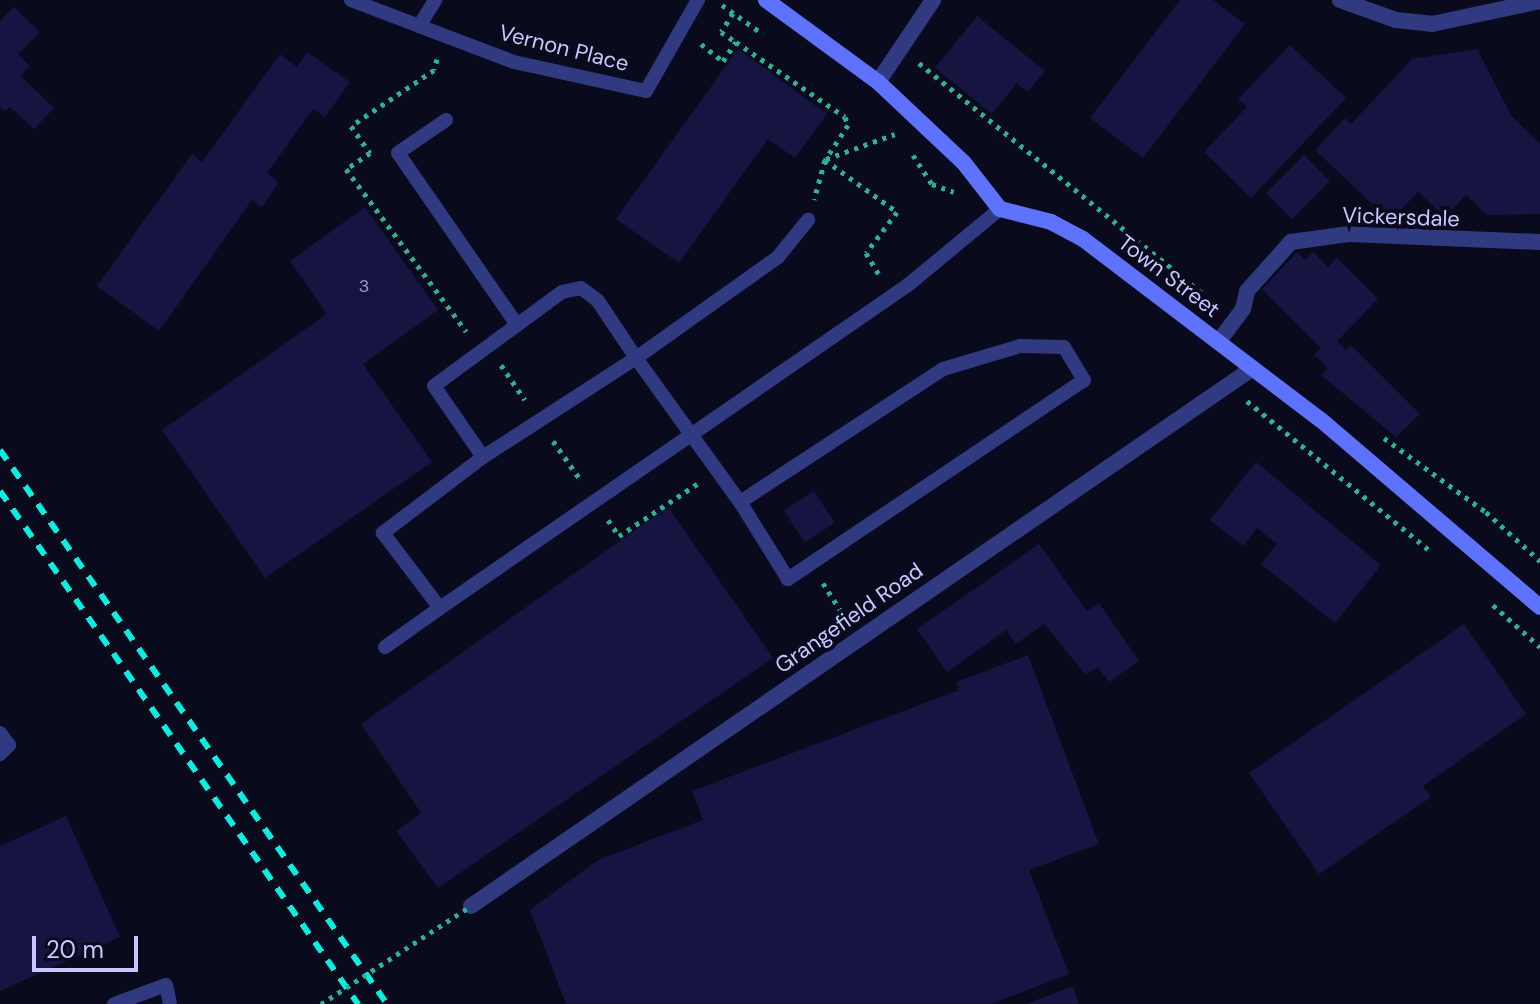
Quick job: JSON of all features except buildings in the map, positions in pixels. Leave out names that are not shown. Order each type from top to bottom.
[{"type":"main road","points":[[766,0],[878,82],[964,163],[1000,209]]},
{"type":"main road","name":"Town Street","points":[[1000,209],[1051,222],[1083,239],[1253,368],[1540,607]]},
{"type":"street","points":[[878,82],[933,0]]},
{"type":"street","points":[[1340,0],[1396,20],[1432,24],[1540,1]]},
{"type":"street","name":"Vickersdale","points":[[1219,341],[1235,320],[1247,291],[1291,242],[1349,234],[1540,242]]},
{"type":"street","name":"Grangefield Road","points":[[471,906],[1225,383],[1253,368]]},
{"type":"lane","name":"Vernon Place","points":[[351,0],[514,62],[646,91],[698,0]]},
{"type":"lane","points":[[419,26],[435,0]]},
{"type":"lane","points":[[446,120],[398,153],[517,325]]},
{"type":"lane","points":[[385,647],[691,430],[963,245],[1000,209]]},
{"type":"lane","points":[[440,608],[383,533],[483,457],[636,358],[778,257],[808,220]]},
{"type":"lane","points":[[483,457],[434,386],[562,292],[581,288],[598,301],[636,358],[691,430],[788,579],[1084,380],[1064,347],[1020,346],[943,369],[740,502]]},
{"type":"lane","points":[[0,733],[9,745],[0,754]]},
{"type":"lane","points":[[114,1004],[166,985],[170,1004]]},
{"type":"path","points":[[713,17],[718,2],[770,39]]},
{"type":"path","points":[[733,13],[721,32],[845,117],[845,135],[825,160],[808,220]]},
{"type":"path","points":[[707,31],[700,45],[723,61],[736,42]]},
{"type":"path","points":[[902,48],[1235,320]]},
{"type":"path","points":[[885,126],[895,134],[932,184],[1000,209]]},
{"type":"path","points":[[825,160],[895,134]]},
{"type":"path","points":[[825,160],[897,212],[866,253],[891,296]]},
{"type":"path","points":[[1225,383],[1440,559]]},
{"type":"path","points":[[1379,437],[1394,441],[1486,512],[1540,561]]},
{"type":"path","points":[[1485,598],[1540,647]]},
{"type":"path","points":[[321,1004],[471,906]]},
{"type":"railway","points":[[0,450],[387,1004]]},
{"type":"railway","points":[[0,491],[358,1004]]}]
